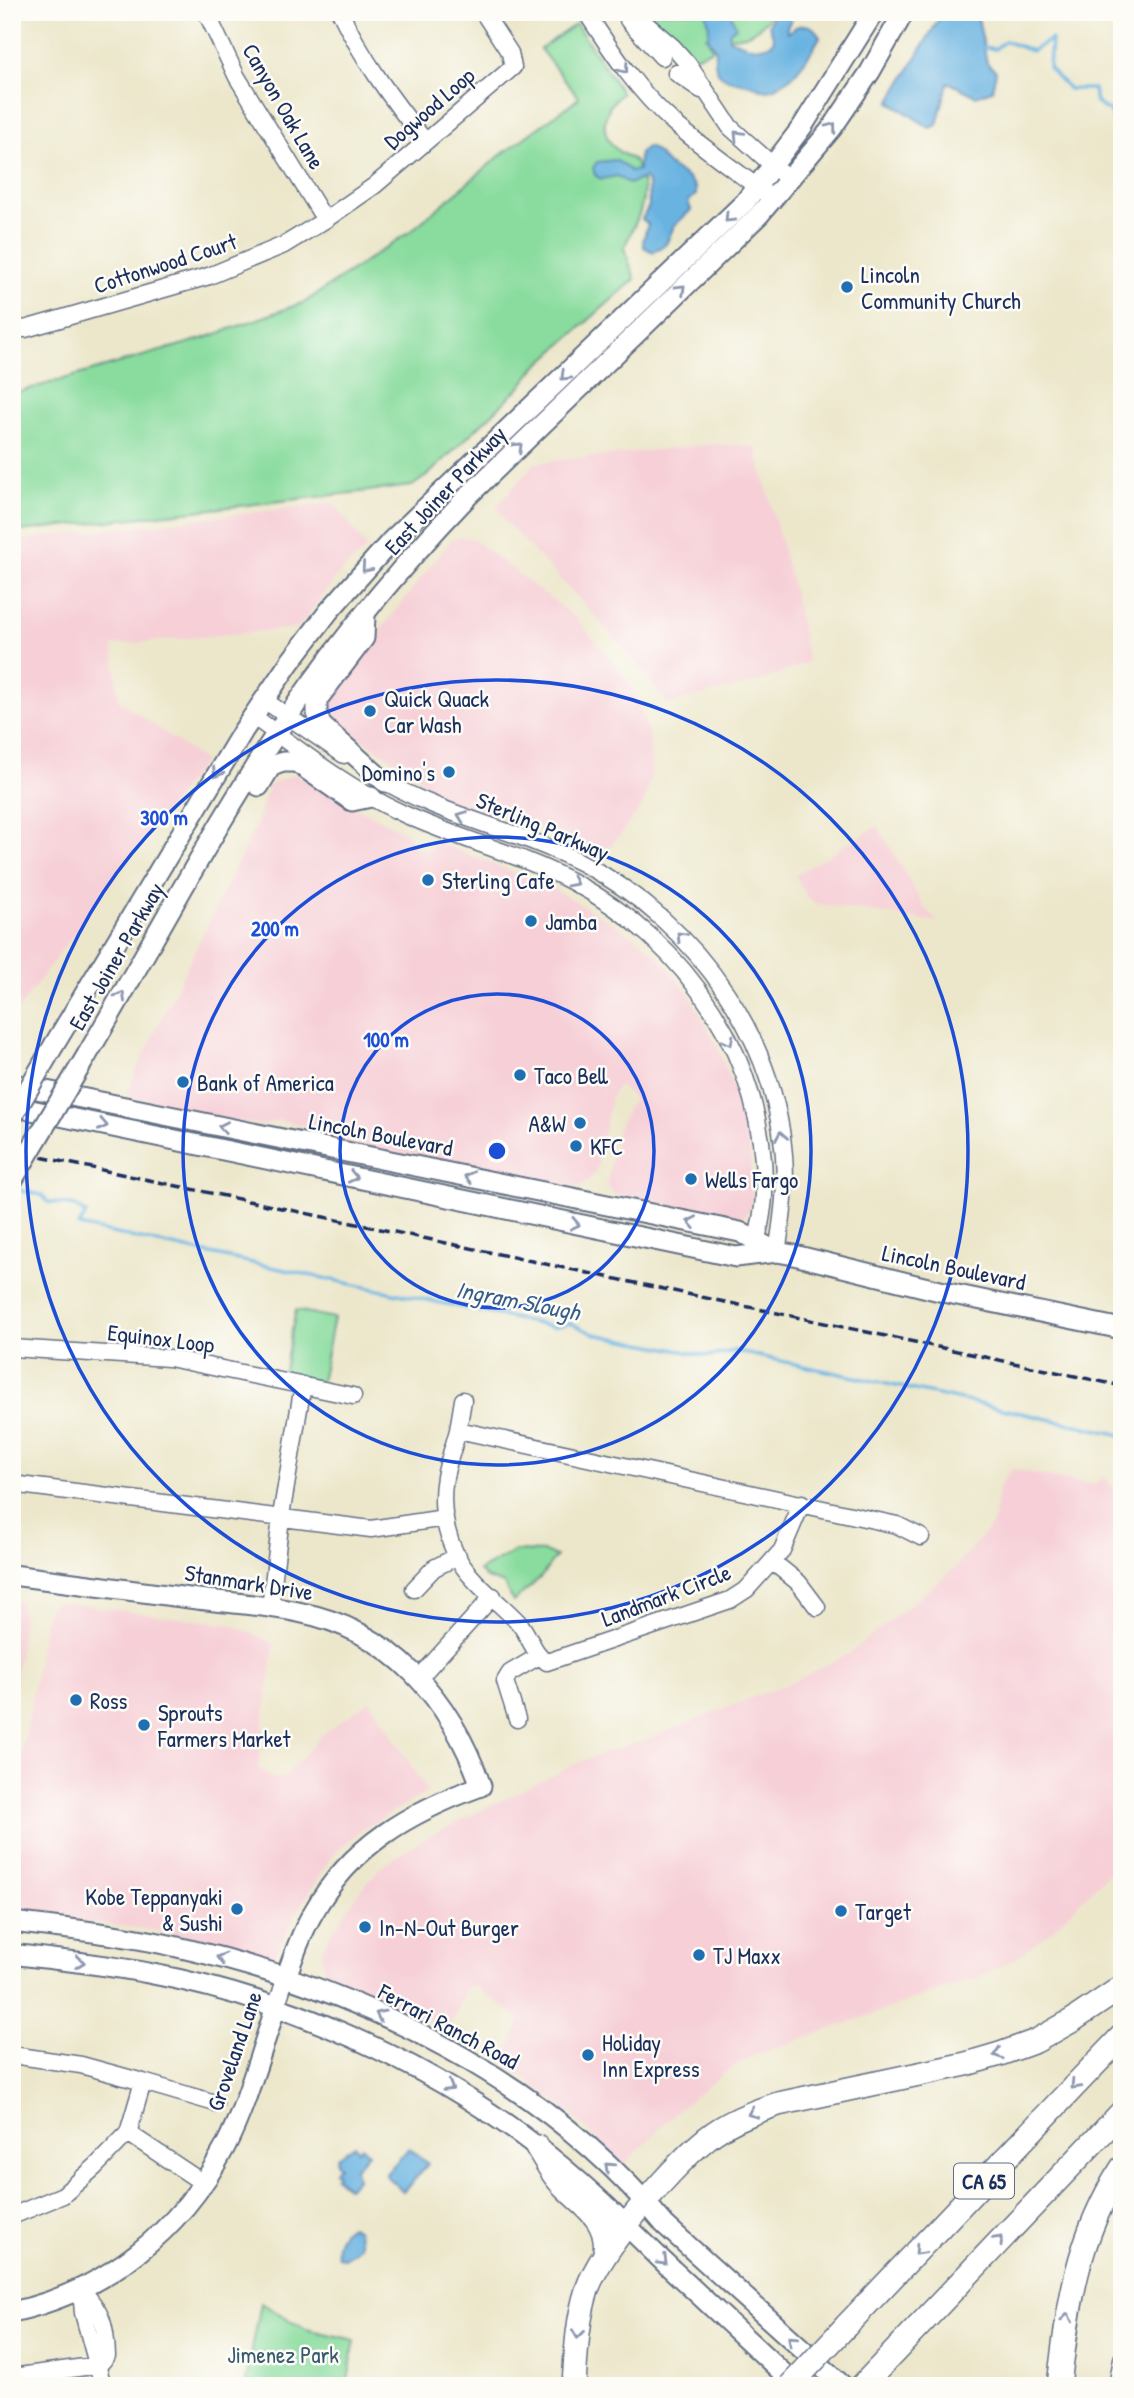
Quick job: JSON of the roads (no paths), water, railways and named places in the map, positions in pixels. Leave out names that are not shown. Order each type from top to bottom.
[{"type":"highway","points":[[573,2386],[581,2312],[588,2288],[605,2253],[646,2202],[713,2133],[752,2112],[824,2092],[967,2064],[1000,2054],[1036,2041],[1122,1987]]},
{"type":"highway","name":"CA 65","points":[[790,2386],[1122,2036]]},
{"type":"highway","name":"CA 65","points":[[862,2386],[886,2373],[951,2289],[1122,2112]]},
{"type":"highway","points":[[537,2147],[555,2177],[592,2210],[605,2233],[605,2253]]},
{"type":"highway","points":[[1059,2386],[1070,2297],[1081,2253],[1096,2213],[1122,2168]]},
{"type":"main road","name":"East Joiner Parkway","points":[[12,1181],[210,845],[289,717],[365,614],[442,523],[759,215],[773,166],[832,82],[874,12]]},
{"type":"main road","name":"East Joiner Parkway","points":[[12,1117],[259,708],[317,626],[374,559],[695,252],[765,193],[789,180],[854,97],[904,12]]},
{"type":"main road","points":[[365,614],[363,638],[317,700],[317,713],[321,725],[385,782]]},
{"type":"main road","points":[[210,845],[230,832],[271,766],[283,762],[296,762],[352,801],[371,797]]},
{"type":"main road","name":"Lincoln Boulevard","points":[[12,1084],[740,1232],[755,1248]]},
{"type":"main road","name":"Lincoln Boulevard","points":[[12,1106],[730,1256],[755,1248],[776,1252],[948,1293],[1122,1329]]},
{"type":"main road","name":"Stanmark Drive","points":[[12,1575],[299,1612],[345,1627],[383,1648],[419,1678],[457,1729],[481,1786]]},
{"type":"main road","name":"Groveland Lane","points":[[286,1978],[313,1912],[355,1857],[417,1812],[481,1786]]},
{"type":"main road","name":"Ferrari Ranch Road","points":[[12,1922],[155,1942],[220,1957],[286,1978],[374,2012],[471,2061],[512,2087],[560,2123],[646,2202],[665,2225],[843,2386]]},
{"type":"main road","points":[[12,1954],[149,1973],[211,1987],[276,2007],[414,2067],[496,2117],[537,2147],[627,2226],[796,2386]]},
{"type":"main road","name":"Groveland Lane","points":[[12,2312],[81,2289],[130,2260],[187,2205],[225,2147],[276,2007]]},
{"type":"street","name":"Canyon Oak Lane","points":[[206,12],[237,77],[325,220]]},
{"type":"street","points":[[340,12],[356,44],[385,90],[425,141]]},
{"type":"street","name":"Dogwood Loop","points":[[325,220],[374,186],[513,66],[510,53],[483,12]]},
{"type":"street","points":[[586,12],[623,68],[656,106],[765,193]]},
{"type":"street","points":[[623,12],[662,57]]},
{"type":"street","points":[[632,12],[673,47],[688,64],[730,127],[789,180]]},
{"type":"street","points":[[676,73],[709,95]]},
{"type":"street","name":"Cottonwood Court","points":[[12,327],[25,329],[209,276],[284,245],[325,220]]},
{"type":"street","name":"Sterling Parkway","points":[[259,708],[289,717],[385,782],[425,802],[581,862],[618,884],[663,918],[703,961],[738,1012],[753,1041],[771,1092],[783,1147],[785,1177],[776,1252]]},
{"type":"street","name":"Sterling Parkway","points":[[259,708],[277,734],[371,797],[430,825],[572,881],[634,920],[672,956],[704,994],[735,1051],[752,1098],[763,1149],[764,1178],[764,1203],[755,1248]]},
{"type":"street","name":"Equinox Loop","points":[[12,1348],[169,1358],[353,1396]]},
{"type":"street","points":[[270,1608],[303,1385]]},
{"type":"street","points":[[463,1400],[445,1478],[445,1518],[448,1534],[468,1573],[521,1625],[539,1656],[510,1673],[505,1681],[517,1719]]},
{"type":"street","points":[[458,1430],[802,1503],[897,1525],[921,1537]]},
{"type":"street","points":[[12,1484],[281,1520],[371,1529],[445,1518]]},
{"type":"street","name":"Landmark Circle","points":[[539,1656],[547,1662],[556,1660],[730,1600],[747,1589],[782,1550],[802,1503]]},
{"type":"street","points":[[414,1590],[434,1568],[458,1556]]},
{"type":"street","points":[[773,1562],[799,1583],[817,1608]]},
{"type":"street","points":[[419,1678],[493,1596]]},
{"type":"street","name":"Groveland Lane","points":[[276,2007],[286,1978]]},
{"type":"street","points":[[12,2055],[81,2065],[215,2104]]},
{"type":"street","points":[[12,2217],[63,2195],[128,2133],[143,2082]]},
{"type":"street","points":[[128,2133],[203,2183]]},
{"type":"street","points":[[12,2377],[99,2365],[107,2356],[105,2327],[99,2309],[81,2289]]},
{"type":"street","points":[[1117,2386],[1122,2359]]},
{"type":"street","points":[[99,2365],[103,2386]]},
{"type":"water","points":[[706,12],[730,12],[736,27],[730,31],[729,39],[750,46],[761,47],[772,43],[774,39],[769,25],[774,12],[796,12],[787,31],[806,25],[814,28],[820,37],[791,77],[775,88],[764,90],[728,79],[719,73],[716,68],[716,50],[708,37]]},
{"type":"water","points":[[943,12],[977,12],[987,63],[996,71],[992,90],[976,96],[948,82],[937,125],[930,128],[890,102]]},
{"type":"water","points":[[648,147],[688,179],[696,189],[696,195],[688,201],[691,210],[674,226],[666,244],[653,252],[644,247],[643,241],[648,224],[642,219],[649,206],[648,182],[644,178],[629,184],[617,176],[601,179],[595,175],[593,168],[597,162],[616,160],[631,171],[639,170],[640,154]]},
{"type":"water","points":[[354,2145],[358,2150],[361,2146],[368,2153],[355,2168],[357,2179],[348,2188],[335,2177],[337,2174],[334,2171],[339,2166],[336,2163],[337,2157]]},
{"type":"water","points":[[409,2148],[428,2164],[403,2192],[385,2175]]},
{"type":"water","points":[[351,2226],[358,2230],[360,2245],[344,2258],[338,2257],[339,2239]]},
{"type":"waterway","points":[[984,47],[995,49],[1005,41],[1032,51],[1051,39],[1049,68],[1069,89],[1094,89],[1096,103],[1110,112],[1118,129],[1122,130]]},
{"type":"waterway","name":"Ingram Slough","points":[[12,1189],[42,1195],[48,1202],[75,1206],[86,1214],[79,1226],[554,1327],[570,1323],[594,1334],[708,1356],[735,1351],[1122,1435]]},
{"type":"railway","points":[[12,1151],[1122,1386]]},
{"type":"place","name":"Lincoln Community Church","points":[[847,287]]},
{"type":"place","name":"Quick Quack Car Wash","points":[[370,711]]},
{"type":"place","name":"Domino's","points":[[449,772]]},
{"type":"place","name":"Sterling Cafe","points":[[428,880]]},
{"type":"place","name":"Jamba","points":[[531,921]]},
{"type":"place","name":"Taco Bell","points":[[520,1075]]},
{"type":"place","name":"Bank of America","points":[[183,1082]]},
{"type":"place","name":"A&W","points":[[580,1123]]},
{"type":"place","name":"KFC","points":[[576,1146]]},
{"type":"place","name":"Wells Fargo","points":[[691,1179]]},
{"type":"place","name":"Ross","points":[[76,1700]]},
{"type":"place","name":"Sprouts Farmers Market","points":[[144,1725]]},
{"type":"place","name":"Kobe Teppanyaki & Sushi","points":[[237,1909]]},
{"type":"place","name":"Target","points":[[841,1911]]},
{"type":"place","name":"In-N-Out Burger","points":[[365,1927]]},
{"type":"place","name":"TJ Maxx","points":[[699,1955]]},
{"type":"place","name":"Holiday Inn Express","points":[[588,2055]]},
{"type":"park label","name":"Jimenez Park","points":[[283,2354]]}]
